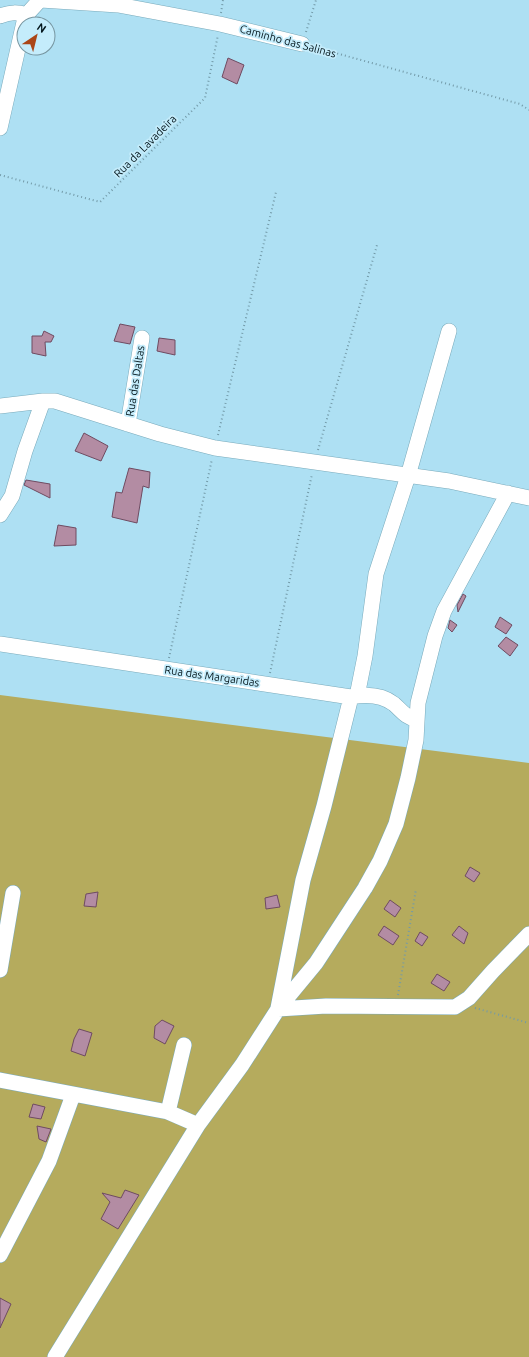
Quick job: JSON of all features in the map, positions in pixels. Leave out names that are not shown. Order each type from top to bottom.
[{"type":"street","points":[[0,128],[27,15],[40,0]]},
{"type":"street","name":"Caminho das Salinas","points":[[40,0],[118,5],[220,24],[302,44]]},
{"type":"street","points":[[0,16],[10,12],[17,12],[27,15]]},
{"type":"street","points":[[278,1009],[302,880],[365,656],[373,585],[408,476],[448,331]]},
{"type":"street","name":"Rua das Daltas","points":[[128,424],[142,338]]},
{"type":"street","points":[[0,515],[12,496],[25,451],[43,401]]},
{"type":"street","points":[[0,406],[43,401],[64,403],[128,424],[215,448],[449,481],[529,498]]},
{"type":"street","points":[[56,1357],[198,1125],[242,1065],[278,1009],[316,963],[365,888],[380,861],[396,824],[414,755],[418,703],[426,666],[444,611],[508,493]]},
{"type":"street","name":"Rua das Margaridas","points":[[0,644],[167,670],[354,696],[379,696],[393,704],[406,716],[417,720]]},
{"type":"street","points":[[0,970],[13,893]]},
{"type":"street","points":[[278,1009],[326,1006],[455,1007],[461,1005],[469,998],[492,971],[529,934]]},
{"type":"street","points":[[168,1112],[184,1045]]},
{"type":"street","points":[[0,1080],[168,1112],[198,1125]]},
{"type":"street","points":[[0,1255],[49,1161],[73,1095]]},
{"type":"path","name":"Rua da Lavadeira","points":[[0,175],[100,202],[205,98],[220,24],[223,0]]},
{"type":"path","points":[[302,44],[316,0]]},
{"type":"path","name":"Caminho das Salinas","points":[[302,44],[520,104],[529,110]]},
{"type":"path","points":[[167,670],[215,448],[276,192]]},
{"type":"path","points":[[268,684],[314,462],[377,245]]},
{"type":"path","points":[[396,1006],[416,889]]},
{"type":"path","points":[[461,1005],[529,1023]]},
{"type":"shaded area","points":[[0,695],[529,763],[529,1357],[0,1357]]},
{"type":"building","points":[[228,58],[244,65],[237,84],[222,77]]},
{"type":"building","points":[[120,324],[135,327],[130,344],[114,341]]},
{"type":"building","points":[[44,331],[54,336],[51,342],[45,342],[46,356],[32,353],[32,336],[42,336]]},
{"type":"building","points":[[159,338],[175,340],[175,355],[157,351]]},
{"type":"building","points":[[84,433],[108,446],[101,461],[75,451]]},
{"type":"building","points":[[129,468],[150,472],[149,488],[143,486],[137,523],[112,517],[116,492],[122,493]]},
{"type":"building","points":[[26,480],[50,484],[50,498],[24,485]]},
{"type":"building","points":[[58,525],[76,528],[76,545],[54,546]]},
{"type":"building","points":[[463,594],[466,596],[458,612],[457,605]]},
{"type":"building","points":[[500,617],[512,625],[506,634],[495,627]]},
{"type":"building","points":[[450,620],[457,625],[452,632],[448,628]]},
{"type":"building","points":[[506,637],[518,645],[510,656],[498,646]]},
{"type":"building","points":[[470,867],[480,873],[474,882],[465,876]]},
{"type":"building","points":[[98,892],[96,907],[84,906],[86,894]]},
{"type":"building","points":[[277,895],[280,907],[266,909],[265,898]]},
{"type":"building","points":[[390,900],[401,908],[395,917],[384,909]]},
{"type":"building","points":[[384,926],[399,936],[393,945],[378,935]]},
{"type":"building","points":[[459,926],[468,933],[464,944],[452,935]]},
{"type":"building","points":[[420,932],[428,937],[422,946],[415,941]]},
{"type":"building","points":[[437,974],[450,982],[444,991],[431,983]]},
{"type":"building","points":[[162,1020],[174,1026],[165,1044],[154,1038],[155,1026]]},
{"type":"building","points":[[79,1029],[92,1033],[85,1056],[71,1051],[74,1039]]},
{"type":"building","points":[[33,1104],[45,1107],[41,1119],[29,1117]]},
{"type":"building","points":[[37,1126],[51,1129],[46,1142],[39,1139]]},
{"type":"building","points":[[125,1190],[139,1195],[118,1229],[101,1219],[110,1202],[102,1193],[121,1198]]},
{"type":"building","points":[[0,1298],[11,1304],[0,1328]]}]
